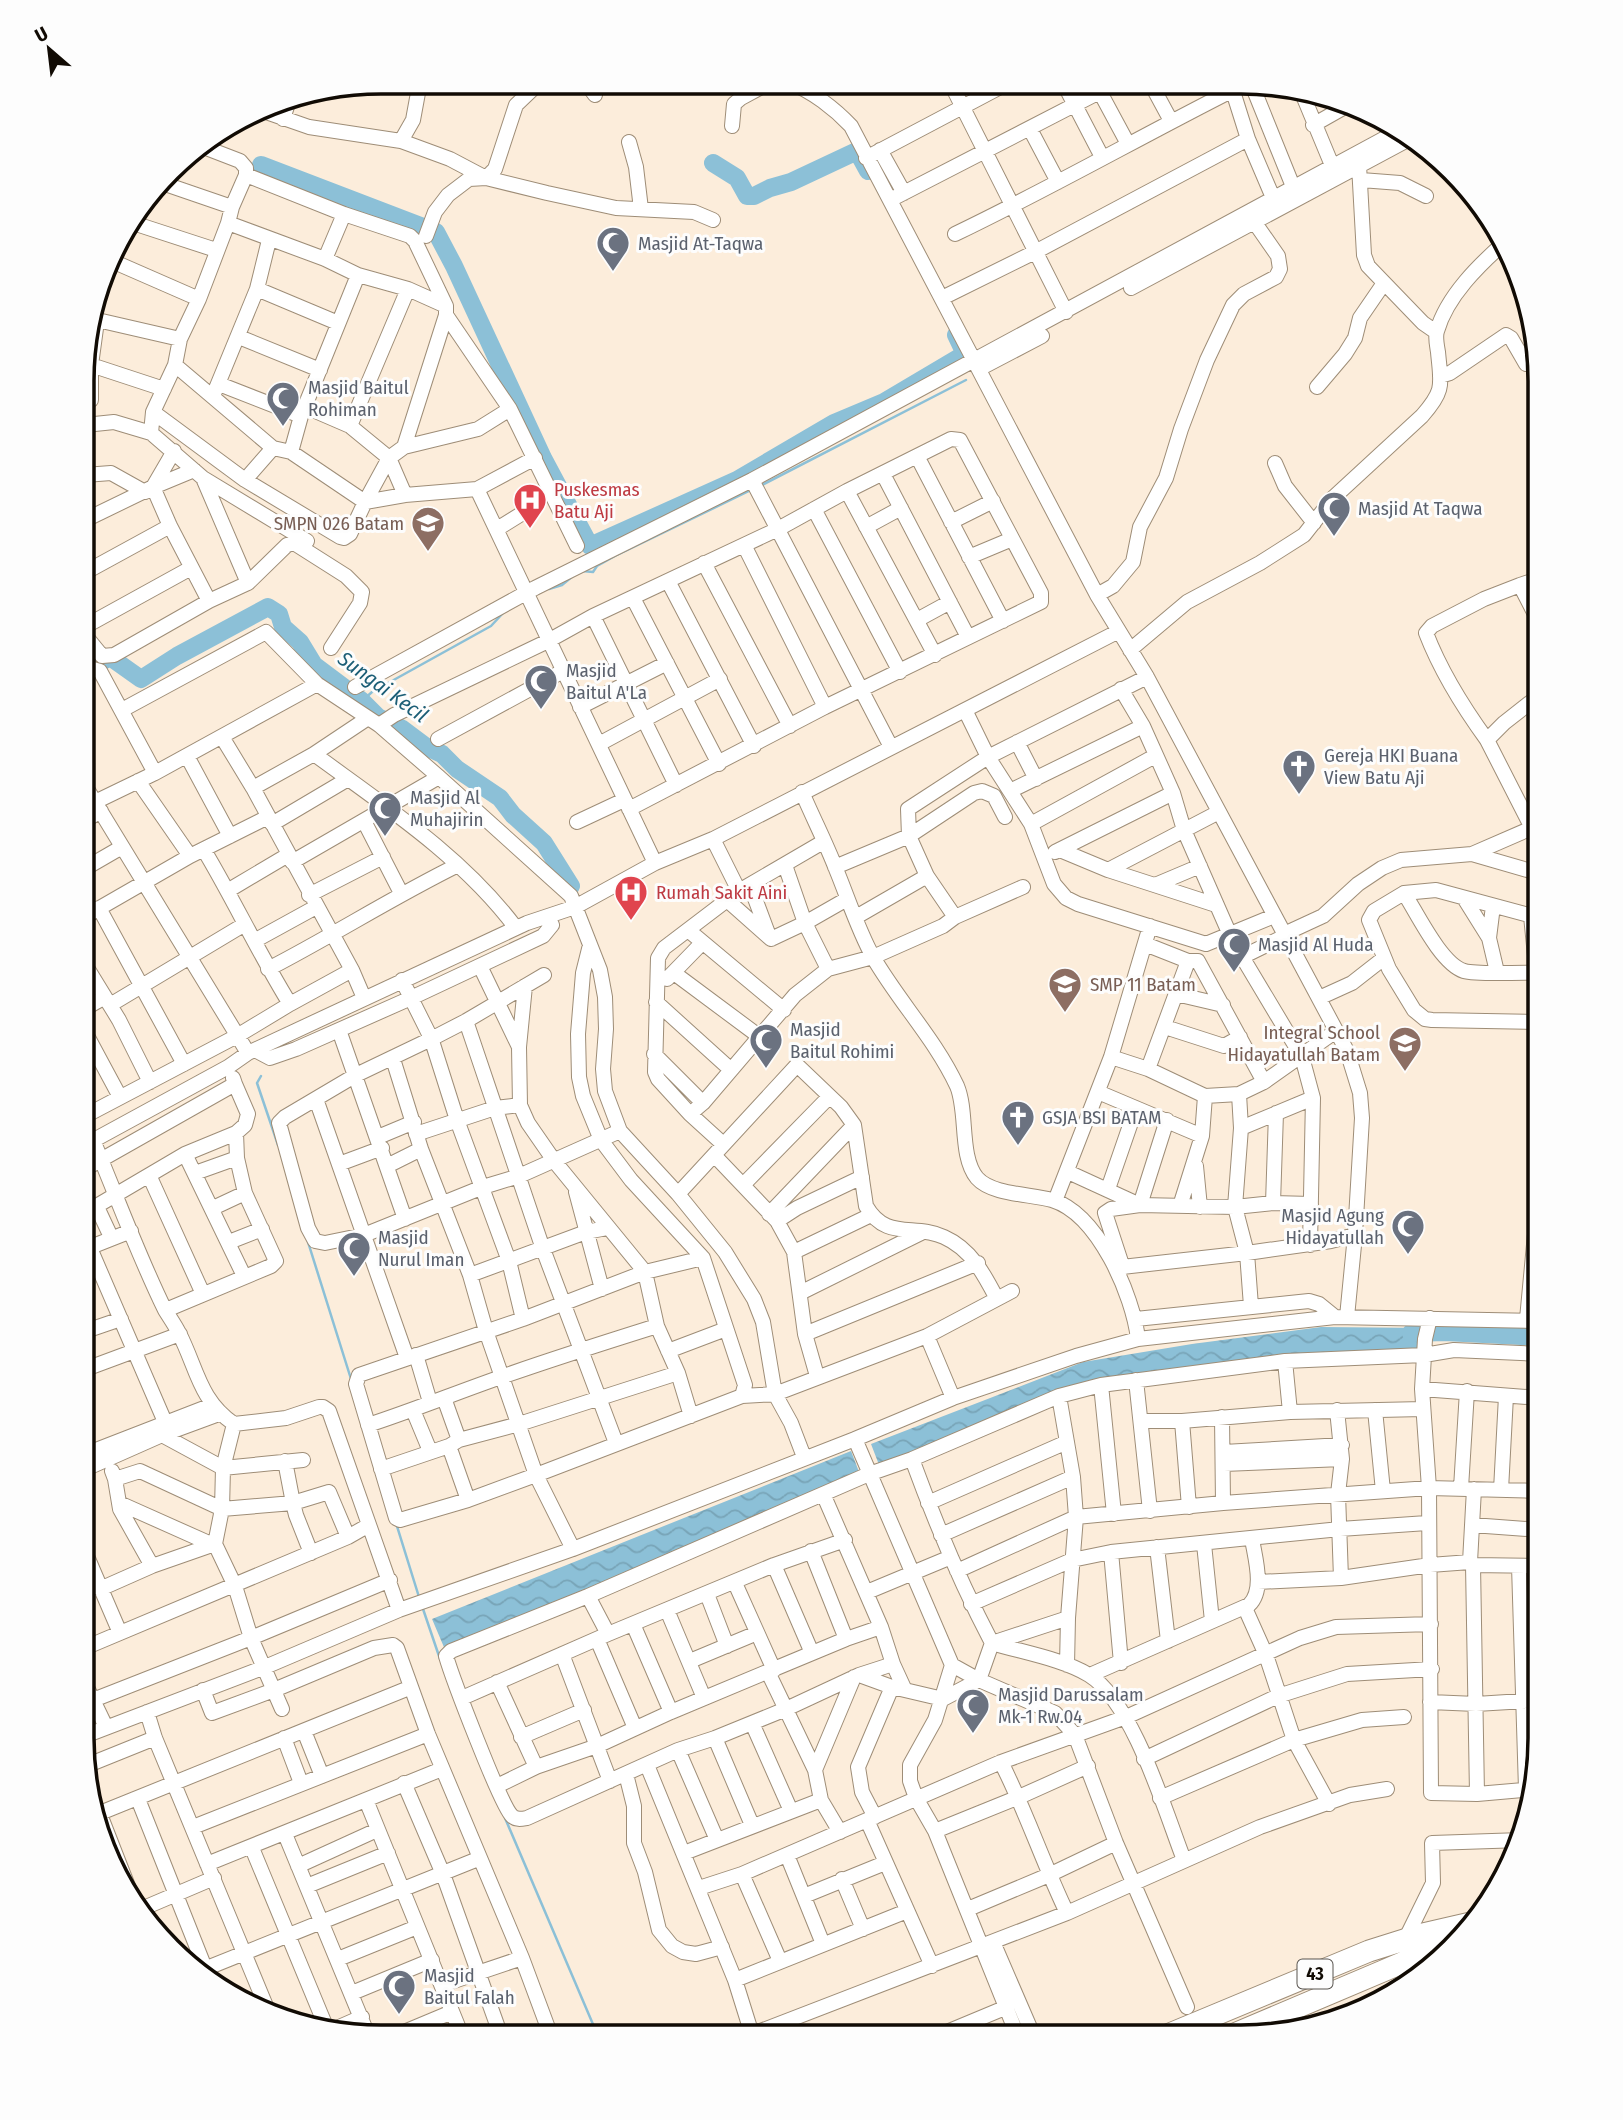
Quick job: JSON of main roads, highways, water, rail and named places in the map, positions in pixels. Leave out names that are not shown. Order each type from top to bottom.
[{"type":"highway","name":"43","points":[[1201,2025],[1369,1951],[1458,1926]]},
{"type":"highway","name":"43","points":[[1256,2025],[1416,1957],[1432,1953]]},
{"type":"highway","points":[[1290,2021],[1323,1996]]},
{"type":"water","points":[[1321,1327],[1430,1328],[1428,1349],[1084,1385],[881,1470],[871,1444],[1083,1362]]},
{"type":"water","points":[[851,1451],[861,1477],[446,1652],[432,1619]]},
{"type":"waterway","points":[[713,163],[737,178],[747,196],[754,196],[791,182],[857,151],[868,171]]},
{"type":"waterway","points":[[261,165],[436,232],[543,458],[590,546],[737,480],[834,423],[884,402],[965,354],[956,335]]},
{"type":"waterway","points":[[760,486],[966,380]]},
{"type":"waterway","points":[[582,571],[593,572],[597,566],[615,556],[751,490]]},
{"type":"waterway","points":[[549,589],[562,585],[573,576]]},
{"type":"waterway","name":"Sungai Kecil","points":[[97,664],[110,657],[141,679],[177,656],[268,607],[279,614],[283,627],[300,642],[314,665],[362,701],[378,717],[442,754],[457,769],[500,798],[513,815],[544,843],[571,886]]},
{"type":"waterway","points":[[362,701],[372,692],[491,626],[504,612]]},
{"type":"waterway","points":[[261,1076],[257,1083],[278,1145]]},
{"type":"waterway","points":[[308,1242],[351,1379]]},
{"type":"waterway","points":[[1411,1333],[1529,1336]]},
{"type":"waterway","points":[[396,1523],[419,1597]]},
{"type":"waterway","points":[[422,1606],[440,1659]]},
{"type":"waterway","points":[[505,1818],[593,2025]]},
{"type":"place","name":"Masjid At-Taqwa","points":[[613,273]]},
{"type":"place","name":"Masjid Baitul Rohiman","points":[[283,428]]},
{"type":"place","name":"Puskesmas Batu Aji","points":[[530,530]]},
{"type":"place","name":"Masjid At Taqwa","points":[[1334,538]]},
{"type":"place","name":"SMPN 026 Batam","points":[[428,553]]},
{"type":"place","name":"Masjid Baitul A'La","points":[[541,711]]},
{"type":"place","name":"Gereja HKI Buana View Batu Aji","points":[[1299,796]]},
{"type":"place","name":"Masjid Al Muhajirin","points":[[385,838]]},
{"type":"place","name":"Rumah Sakit Aini","points":[[631,922]]},
{"type":"place","name":"Masjid Al Huda","points":[[1234,974]]},
{"type":"place","name":"SMP 11 Batam","points":[[1065,1014]]},
{"type":"place","name":"Masjid Baitul Rohimi","points":[[766,1070]]},
{"type":"place","name":"Integral School Hidayatullah Batam","points":[[1405,1073]]},
{"type":"place","name":"GSJA BSI BATAM","points":[[1018,1147]]},
{"type":"place","name":"Masjid Agung Hidayatullah","points":[[1408,1256]]},
{"type":"place","name":"Masjid Nurul Iman","points":[[354,1278]]},
{"type":"place","name":"Masjid Darussalam Mk-1 Rw.04","points":[[973,1735]]},
{"type":"place","name":"Masjid Baitul Falah","points":[[399,2016]]}]
